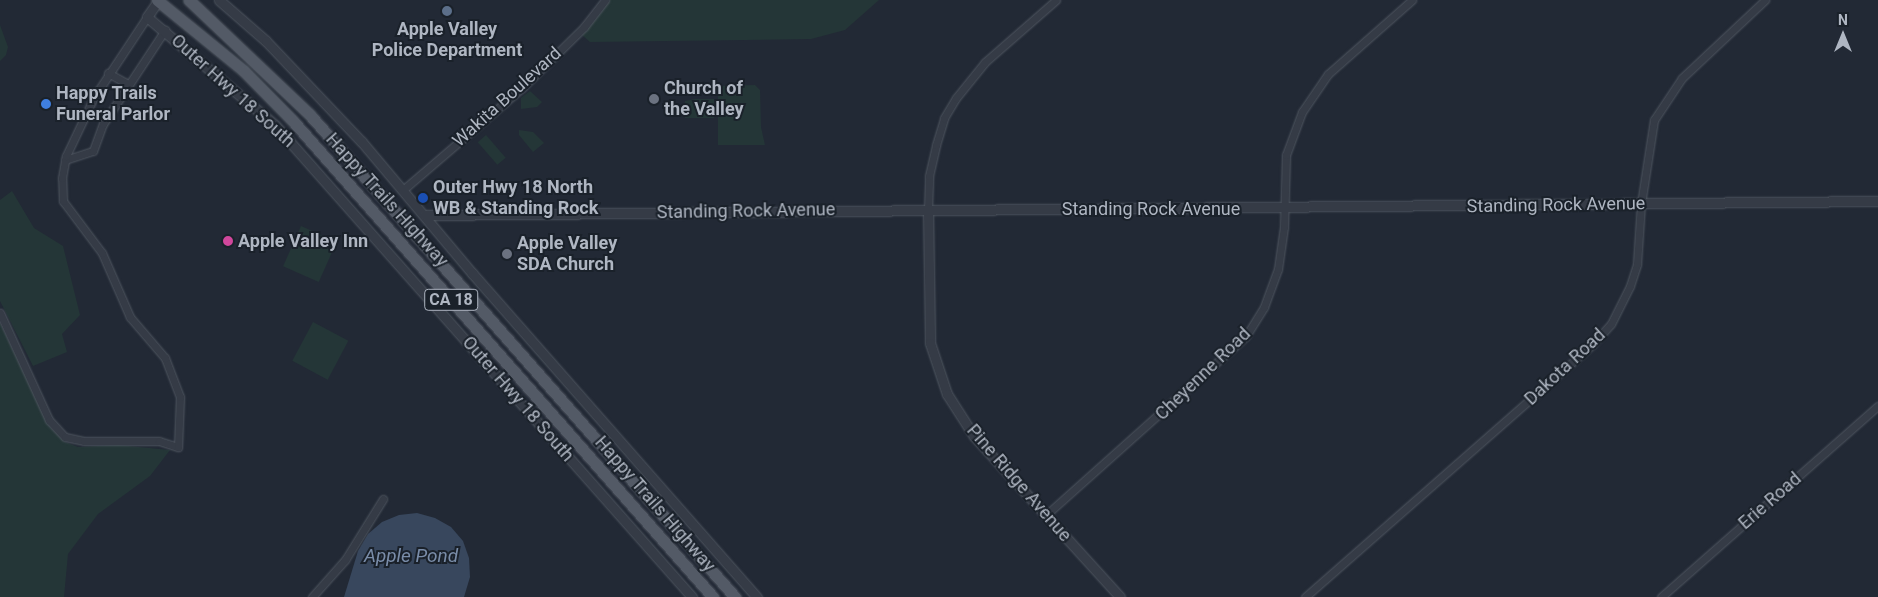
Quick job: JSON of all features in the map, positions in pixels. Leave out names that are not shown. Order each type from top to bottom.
[{"type":"main road","name":"Happy Trails Highway","points":[[158,0],[244,71],[293,121],[712,597]]},
{"type":"main road","points":[[176,16],[189,0]]},
{"type":"main road","name":"Happy Trails Highway","points":[[189,0],[310,115],[735,597]]},
{"type":"street","points":[[0,313],[49,420],[65,437],[84,441],[159,442],[178,447],[180,436],[180,397],[165,358],[130,317],[102,253],[63,201],[62,178],[65,160],[78,128],[108,73],[158,0]]},
{"type":"street","points":[[219,0],[317,92],[404,189],[424,215],[757,597]]},
{"type":"street","name":"Wakita Boulevard","points":[[404,189],[522,88],[584,27],[604,0]]},
{"type":"street","points":[[928,210],[929,176],[936,145],[944,118],[956,98],[986,62],[1056,0]]},
{"type":"street","name":"Cheyenne Road","points":[[1047,514],[1246,336],[1264,307],[1278,269],[1285,208],[1286,156],[1302,112],[1328,74],[1412,0]]},
{"type":"street","name":"Dakota Road","points":[[1305,597],[1598,338],[1619,310],[1637,264],[1641,204],[1654,120],[1682,78],[1765,0]]},
{"type":"street","points":[[65,160],[93,151],[103,124],[128,84],[176,16]]},
{"type":"street","name":"Outer Hwy 18 South","points":[[147,17],[166,30],[275,124],[692,597]]},
{"type":"street","points":[[108,73],[128,84]]},
{"type":"street","name":"Standing Rock Avenue","points":[[424,215],[1878,201]]},
{"type":"street","name":"Pine Ridge Avenue","points":[[928,210],[930,343],[947,394],[974,436],[1047,514],[1120,597]]},
{"type":"street","name":"Erie Road","points":[[1661,597],[1878,406]]},
{"type":"street","points":[[312,597],[345,560],[383,499]]},
{"type":"shaded area","points":[[610,0],[879,0],[845,30],[811,39],[590,42],[582,35]]},
{"type":"shaded area","points":[[0,25],[8,47],[6,55],[0,61]]},
{"type":"shaded area","points":[[755,85],[760,90],[761,127],[765,145],[718,145],[718,86]]},
{"type":"shaded area","points":[[530,91],[542,102],[537,107],[521,109],[521,98]]},
{"type":"shaded area","points":[[714,99],[714,118],[685,118],[685,101]]},
{"type":"shaded area","points":[[519,130],[533,132],[544,143],[533,152],[519,135]]},
{"type":"shaded area","points":[[486,135],[506,158],[497,165],[478,142]]},
{"type":"shaded area","points":[[12,191],[34,228],[63,246],[80,315],[62,334],[67,352],[33,366],[0,301],[0,200]]},
{"type":"shaded area","points":[[301,226],[337,242],[319,282],[283,266]]},
{"type":"shaded area","points":[[313,322],[348,341],[328,380],[292,361]]},
{"type":"shaded area","points":[[0,323],[51,428],[65,442],[78,447],[118,445],[170,450],[150,476],[98,514],[68,554],[64,597],[0,597]]},
{"type":"water","name":"Apple Pond","points":[[417,513],[435,518],[451,527],[463,541],[469,558],[470,577],[464,597],[344,597],[358,551],[368,534],[382,522],[399,515]]},
{"type":"place","name":"Apple Valley Police Department","points":[[447,11]]},
{"type":"place","name":"Church of the Valley","points":[[654,99]]},
{"type":"place","name":"Happy Trails Funeral Parlor","points":[[46,104]]},
{"type":"place","name":"Outer Hwy 18 North WB & Standing Rock","points":[[423,198]]},
{"type":"place","name":"Apple Valley Inn","points":[[228,241]]},
{"type":"place","name":"Apple Valley SDA Church","points":[[507,254]]}]
